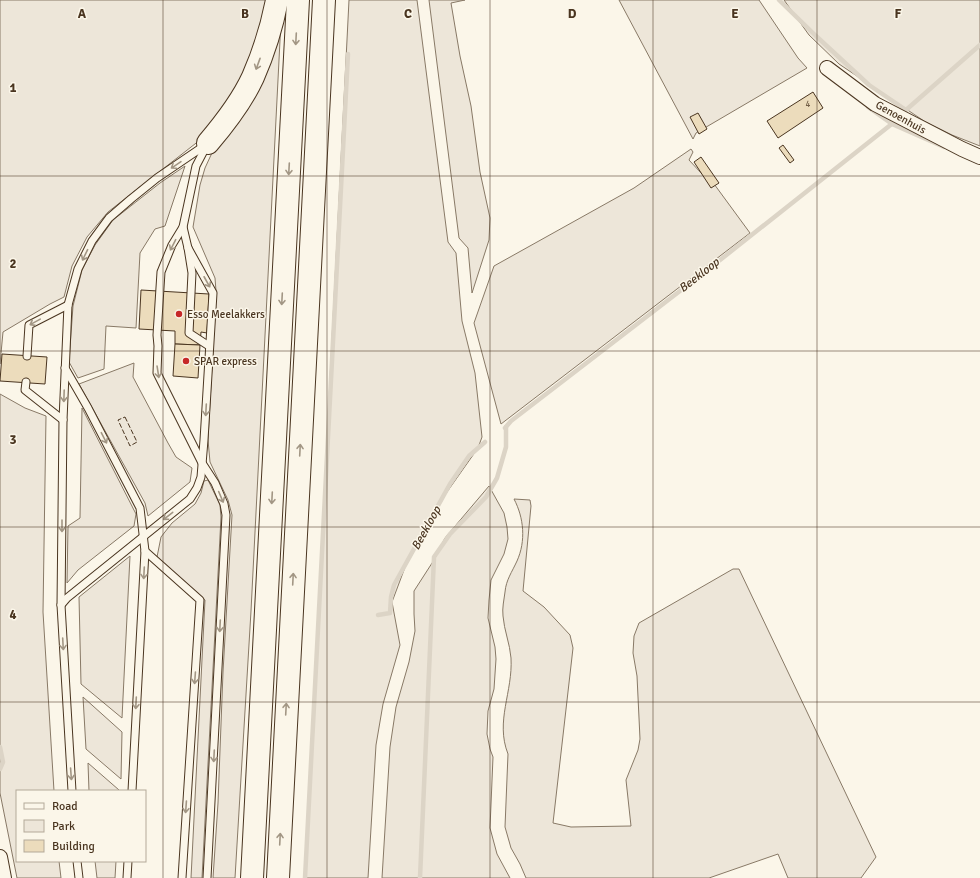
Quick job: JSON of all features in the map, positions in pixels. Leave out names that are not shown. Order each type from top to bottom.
[{"type":"highway","points":[[208,143],[234,110],[253,77],[272,24],[277,0]]},
{"type":"highway","points":[[252,878],[298,0]]},
{"type":"highway","points":[[278,878],[324,0]]},
{"type":"street","name":"Genoenhuis","points":[[827,68],[876,104],[980,157]]},
{"type":"street","points":[[0,857],[4,878]]},
{"type":"lane","points":[[207,878],[226,515],[224,504],[215,483],[202,463],[156,373],[161,272],[172,245],[183,227],[196,166],[208,143]]},
{"type":"lane","points":[[72,790],[61,605],[63,420],[68,305],[78,269],[92,241],[110,218],[157,178],[208,143]]},
{"type":"lane","points":[[183,227],[192,273],[189,333],[209,346]]},
{"type":"lane","points":[[61,605],[67,598],[190,499],[197,488],[201,477],[213,293],[188,248]]},
{"type":"lane","points":[[27,356],[29,325],[68,305]]},
{"type":"lane","points":[[65,367],[140,508],[145,551],[132,790]]},
{"type":"lane","points":[[26,382],[25,390],[63,420]]},
{"type":"lane","points":[[145,551],[200,600],[182,878]]},
{"type":"lane","points":[[77,862],[79,878]]},
{"type":"lane","points":[[127,878],[128,862]]},
{"type":"green space","points":[[0,0],[271,0],[248,75],[200,140],[108,212],[87,237],[72,266],[64,297],[3,332],[0,364]]},
{"type":"green space","points":[[349,0],[417,0],[448,242],[456,253],[462,321],[475,373],[482,437],[478,448],[435,509],[407,562],[392,602],[400,645],[383,704],[376,745],[368,878],[305,878]]},
{"type":"green space","points":[[429,0],[465,0],[451,3],[460,56],[471,106],[480,172],[490,218],[489,240],[472,293],[468,248],[459,238]]},
{"type":"green space","points":[[619,0],[759,0],[798,58],[807,68],[696,133],[693,139]]},
{"type":"green space","points":[[784,0],[980,0],[980,146],[952,135],[924,121],[839,64],[809,35]]},
{"type":"green space","points":[[282,1],[251,611],[235,878],[213,878],[232,515],[228,500],[210,462],[208,440],[216,291],[215,278],[193,227],[200,185],[205,168]]},
{"type":"green space","points":[[691,149],[693,152],[689,160],[702,174],[706,173],[750,233],[501,424],[474,323],[494,266],[634,188]]},
{"type":"green space","points":[[185,166],[165,226],[155,229],[140,253],[136,328],[106,326],[104,369],[78,378],[69,362],[73,306],[82,270],[95,245],[113,220],[160,183]]},
{"type":"green space","points":[[134,363],[133,377],[168,443],[176,457],[192,468],[190,482],[148,516],[145,503],[79,384]]},
{"type":"green space","points":[[0,394],[25,408],[46,416],[43,612],[54,790],[16,790],[16,862],[59,862],[61,878],[17,878],[0,793]]},
{"type":"green space","points":[[82,408],[136,514],[134,526],[78,570],[67,583],[68,526],[80,518]]},
{"type":"green space","points":[[208,480],[220,505],[221,517],[202,878],[191,878],[205,600],[157,557],[161,537],[172,523],[195,504],[201,493],[204,481]]},
{"type":"green space","points":[[489,486],[504,513],[508,539],[504,554],[491,580],[489,600],[488,618],[495,647],[496,659],[494,689],[488,711],[487,734],[493,757],[490,828],[497,854],[510,878],[382,878],[390,747],[396,707],[409,662],[415,631],[414,591],[434,560],[445,538]]},
{"type":"green space","points":[[514,499],[530,500],[531,506],[523,591],[544,607],[570,635],[573,648],[553,823],[571,827],[631,826],[626,780],[638,750],[640,739],[637,676],[633,653],[634,636],[639,623],[733,569],[739,569],[876,857],[861,878],[788,878],[778,854],[709,878],[526,878],[511,848],[505,827],[508,754],[504,742],[503,730],[510,683],[511,658],[503,607],[507,584],[520,553],[523,538],[522,522]]},
{"type":"green space","points":[[130,556],[122,718],[81,684],[79,597]]},
{"type":"green space","points":[[83,697],[122,732],[121,779],[86,749]]},
{"type":"green space","points":[[88,763],[119,790],[89,790]]},
{"type":"green space","points":[[95,862],[116,862],[115,878],[97,878]]},
{"type":"building","points":[[813,92],[823,108],[778,138],[767,121]]},
{"type":"building","points":[[698,113],[707,129],[699,134],[690,117]]},
{"type":"building","points":[[783,145],[794,160],[790,163],[779,148]]},
{"type":"building","points":[[701,157],[719,183],[711,188],[694,162]]},
{"type":"building","points":[[141,290],[209,294],[207,333],[201,332],[200,345],[175,344],[175,331],[139,329]]},
{"type":"building","points":[[175,344],[200,345],[198,378],[173,376]]},
{"type":"building","points":[[2,354],[47,357],[45,384],[0,381]]},
{"type":"waterway","points":[[779,0],[869,85],[906,110],[980,45]]},
{"type":"waterway","points":[[305,878],[348,54]]},
{"type":"waterway","points":[[868,107],[892,124],[944,147]]},
{"type":"waterway","name":"Beekloop","points":[[505,428],[511,421],[715,264],[893,123]]},
{"type":"waterway","points":[[420,878],[434,557],[450,534],[486,497],[497,478],[506,447],[506,427]]},
{"type":"waterway","name":"Beekloop","points":[[378,615],[390,613],[391,597],[394,585],[450,484],[469,456],[485,442]]},
{"type":"waterway","name":"Beekloop","points":[[0,747],[3,762],[0,769]]},
{"type":"fence","points":[[125,417],[137,442],[130,446],[118,420],[125,417]]},
{"type":"place","name":"Esso Meelakkers","points":[[179,314]]},
{"type":"place","name":"SPAR express","points":[[186,361]]}]
